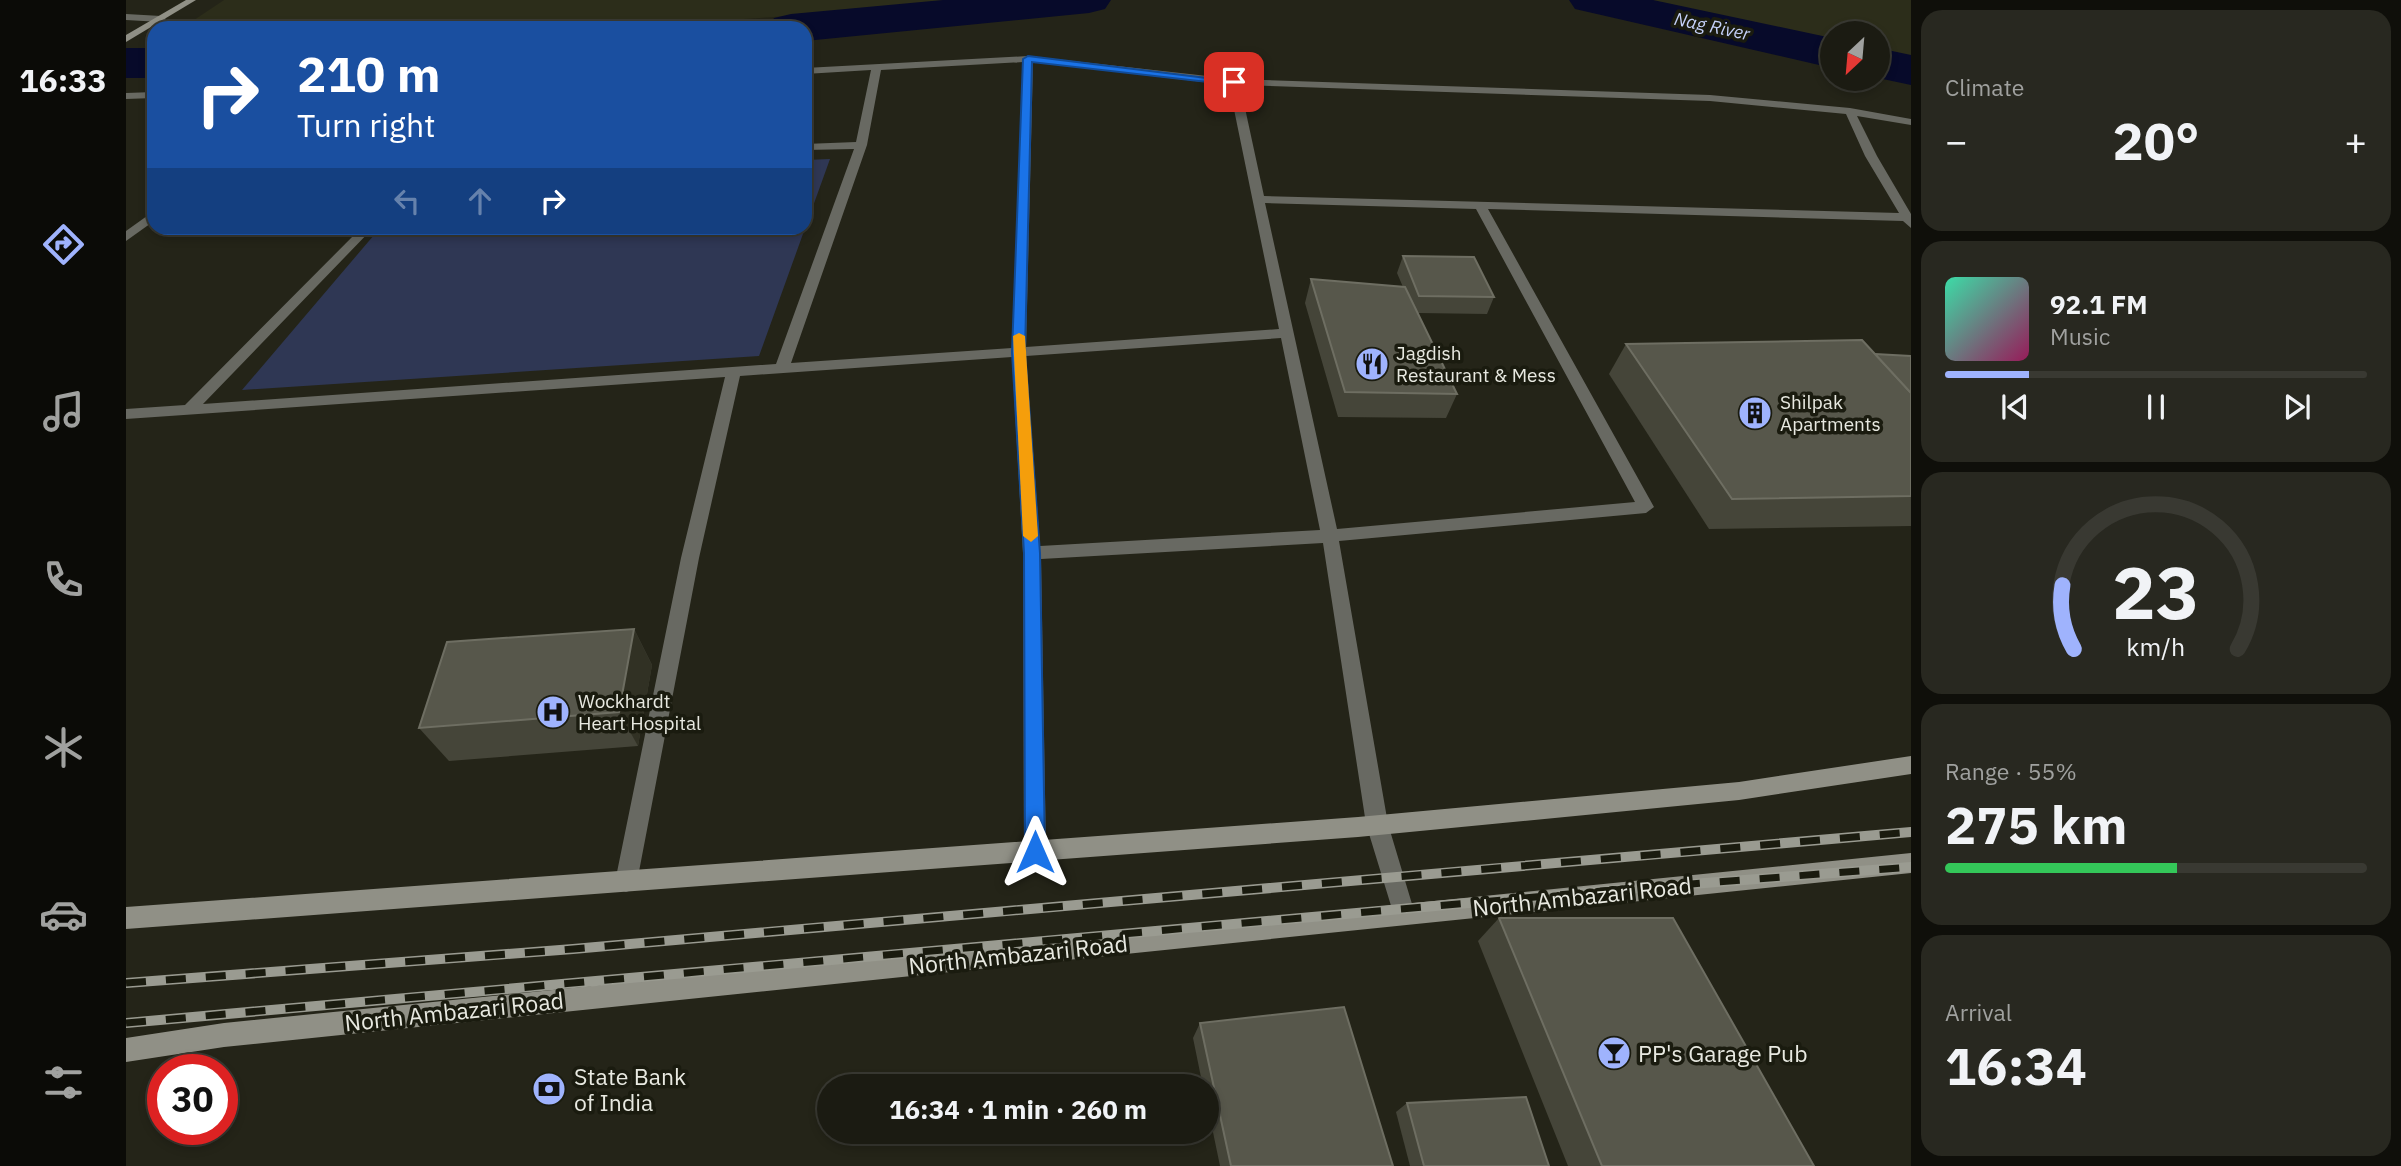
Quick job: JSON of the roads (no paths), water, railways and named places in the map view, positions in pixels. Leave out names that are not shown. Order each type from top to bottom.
[{"type":"main road","points":[[158,21],[192,0]]},
{"type":"main road","points":[[127,39],[147,27]]},
{"type":"main road","points":[[126,918],[1035,852],[1377,824],[1739,791],[1911,765]]},
{"type":"main road","name":"North Ambazari Road","points":[[126,1049],[224,1035],[1911,863]]},
{"type":"street","points":[[126,17],[161,19]]},
{"type":"street","points":[[1028,59],[1019,352],[1032,553],[1035,852]]},
{"type":"street","points":[[812,71],[1028,59],[1234,82],[1710,98],[1850,111],[1911,122]]},
{"type":"street","points":[[782,368],[861,145],[877,67]]},
{"type":"street","points":[[1234,82],[1330,536],[1377,824],[1404,914]]},
{"type":"street","points":[[126,96],[147,95]]},
{"type":"street","points":[[1850,111],[1871,156],[1909,221]]},
{"type":"street","points":[[812,147],[861,145]]},
{"type":"street","points":[[1259,199],[1909,221]]},
{"type":"street","points":[[1032,553],[1330,536],[1646,507],[1480,205]]},
{"type":"street","points":[[126,237],[147,220]]},
{"type":"street","points":[[189,410],[361,235]]},
{"type":"street","points":[[126,414],[1287,333]]},
{"type":"street","points":[[626,882],[690,558],[734,371]]},
{"type":"waterway","name":"Nag River","points":[[812,26],[1089,0]]},
{"type":"waterway","name":"Nag River","points":[[1591,0],[1820,50]]},
{"type":"waterway","name":"Nag River","points":[[126,63],[147,63]]},
{"type":"waterway","name":"Nag River","points":[[1890,66],[1911,70]]},
{"type":"railway","points":[[126,983],[573,949],[1911,832]]},
{"type":"railway","points":[[126,1023],[1614,890],[1911,867]]},
{"type":"place","name":"Jagdish Restaurant & Mess","points":[[1372,364]]},
{"type":"place","name":"Shilpak Apartments","points":[[1755,413]]},
{"type":"place","name":"Wockhardt Heart Hospital","points":[[553,712]]},
{"type":"place","name":"PP's Garage Pub","points":[[1614,1053]]},
{"type":"place","name":"State Bank of India","points":[[549,1089]]}]
